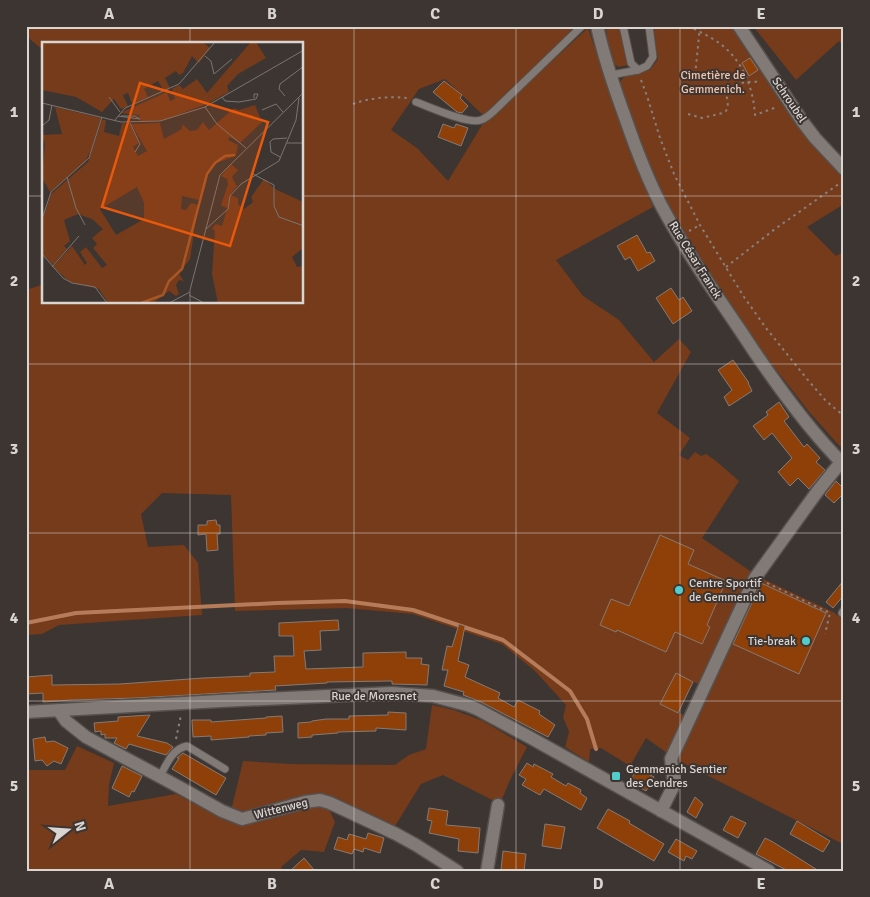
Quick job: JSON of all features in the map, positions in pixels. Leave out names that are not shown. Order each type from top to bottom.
[{"type":"street","name":"Rue César Franck","points":[[596,26],[640,158],[660,203],[709,284],[780,389],[842,464]]},
{"type":"street","name":"Schroubel","points":[[739,26],[802,121],[844,169]]},
{"type":"street","points":[[661,811],[674,785],[671,759],[755,578],[817,492],[842,464]]},
{"type":"street","name":"Rue de Moresnet","points":[[26,712],[392,693],[432,696],[467,705],[477,710],[769,871]]},
{"type":"street","name":"Wittenweg","points":[[59,711],[66,721],[86,737],[222,811],[242,819],[320,800],[396,834],[457,871]]},
{"type":"street","points":[[487,871],[498,805]]},
{"type":"lane","points":[[416,102],[458,118],[473,122],[480,121],[497,108],[582,26]]},
{"type":"lane","points":[[623,26],[631,63],[638,70]]},
{"type":"lane","points":[[611,75],[638,70],[647,66],[653,57],[649,26]]},
{"type":"lane","points":[[160,776],[174,752],[187,746],[225,769]]},
{"type":"path","points":[[688,26],[713,38],[733,55],[749,82],[755,115],[779,106]]},
{"type":"path","points":[[690,76],[695,76],[700,26]]},
{"type":"path","points":[[638,70],[674,174],[700,225],[744,297],[766,328],[826,401],[844,416]]},
{"type":"path","points":[[688,114],[702,118],[723,113],[728,106],[726,91],[735,84],[776,80]]},
{"type":"path","points":[[353,104],[362,101],[395,98],[405,98],[416,102]]},
{"type":"path","points":[[726,267],[782,224],[844,181]]},
{"type":"path","points":[[755,578],[830,613],[826,634]]},
{"type":"path","points":[[174,752],[182,704]]},
{"type":"green space","points":[[26,26],[575,26],[542,61],[483,115],[445,79],[419,89],[391,130],[417,148],[448,181],[482,125],[588,28],[630,152],[653,207],[556,260],[583,296],[619,320],[654,362],[679,339],[691,352],[657,413],[690,438],[679,455],[688,460],[695,452],[701,456],[706,454],[739,481],[702,538],[753,573],[702,686],[676,673],[660,704],[686,716],[667,753],[646,738],[630,766],[601,748],[590,749],[589,762],[565,747],[569,732],[563,717],[566,705],[535,671],[502,644],[413,614],[346,608],[235,611],[231,495],[162,493],[141,514],[148,547],[184,545],[198,563],[202,615],[59,625],[42,634],[26,635],[26,290],[42,285],[42,304],[304,304],[304,42],[42,42],[42,49],[26,36]]},
{"type":"green space","points":[[606,26],[621,26],[628,65],[619,67],[615,65],[608,45]]},
{"type":"green space","name":"Cimetière de Gemmenich.","points":[[652,26],[731,26],[759,64],[785,106],[819,152],[844,179],[844,204],[807,227],[836,256],[844,251],[844,451],[810,413],[763,353],[678,225],[659,188],[619,83],[625,76],[650,70],[658,59]]},
{"type":"green space","points":[[753,26],[844,26],[844,45],[839,41],[796,80]]},
{"type":"green space","points":[[759,577],[833,612],[844,620],[844,846],[677,760]]},
{"type":"green space","points":[[432,705],[454,710],[483,721],[527,747],[500,804],[443,775],[421,784],[395,826],[396,830],[337,803],[248,816],[231,811],[243,761],[290,764],[395,765],[409,755],[426,749]]},
{"type":"green space","points":[[77,746],[114,763],[109,785],[108,806],[176,794],[224,820],[234,823],[247,822],[317,805],[328,807],[335,822],[324,852],[301,850],[281,867],[283,871],[26,871],[26,770],[65,770]]},
{"type":"building","points":[[750,58],[758,70],[749,76],[742,63]]},
{"type":"building","points":[[444,81],[462,95],[460,98],[468,106],[462,113],[457,112],[433,92]]},
{"type":"building","points":[[443,124],[454,128],[456,124],[468,128],[461,146],[438,137]]},
{"type":"building","points":[[637,235],[647,253],[650,252],[655,261],[638,271],[630,257],[625,260],[617,246]]},
{"type":"building","points":[[671,288],[679,300],[683,297],[692,311],[673,324],[656,298]]},
{"type":"building","points":[[733,360],[749,383],[752,391],[729,406],[724,397],[732,390],[718,370]]},
{"type":"building","points":[[779,402],[789,417],[784,421],[804,447],[807,444],[820,458],[816,462],[825,470],[809,489],[798,478],[790,486],[778,472],[792,458],[772,433],[764,440],[753,426],[768,415],[766,412]]},
{"type":"building","points":[[836,481],[844,489],[844,493],[834,503],[825,495]]},
{"type":"building","points":[[216,520],[217,525],[220,525],[220,534],[217,534],[218,550],[207,551],[206,534],[198,535],[198,525],[207,525],[207,521]]},
{"type":"building","name":"Centre Sportif de Gemmenich","points":[[660,535],[694,550],[688,564],[726,581],[707,625],[710,627],[702,644],[675,632],[666,652],[617,630],[616,632],[600,625],[611,599],[629,606]]},
{"type":"building","points":[[844,580],[844,595],[833,608],[826,602]]},
{"type":"building","points":[[761,583],[826,613],[799,674],[733,644]]},
{"type":"building","points":[[338,620],[339,630],[320,631],[321,650],[304,651],[306,669],[363,667],[363,653],[406,652],[406,658],[422,658],[421,664],[429,665],[427,685],[392,684],[392,681],[327,682],[275,686],[276,690],[43,702],[43,693],[26,694],[26,677],[52,675],[52,685],[120,684],[250,676],[250,673],[275,672],[274,656],[294,656],[293,636],[279,636],[279,623]]},
{"type":"building","points":[[459,624],[465,626],[458,661],[469,665],[465,677],[500,693],[498,698],[514,707],[518,700],[540,711],[539,714],[555,725],[548,737],[481,702],[463,695],[464,692],[444,686],[448,670],[442,670],[447,646],[452,647]]},
{"type":"building","points":[[676,673],[693,682],[678,713],[660,704]]},
{"type":"building","points":[[388,712],[406,713],[406,730],[376,728],[376,731],[338,732],[298,738],[298,723],[326,719],[349,719],[349,716],[388,715]]},
{"type":"building","points":[[150,715],[137,736],[167,743],[173,747],[166,755],[129,744],[126,749],[114,743],[117,738],[105,738],[105,734],[101,735],[101,731],[95,732],[94,723],[118,721],[118,717]]},
{"type":"building","points":[[282,716],[283,732],[211,740],[211,736],[193,737],[192,720],[211,720],[211,722]]},
{"type":"building","points":[[45,737],[46,742],[54,741],[68,748],[61,764],[54,761],[47,766],[42,760],[35,761],[33,739]]},
{"type":"building","points":[[183,753],[226,778],[216,795],[172,769],[179,758],[177,758]]},
{"type":"building","points":[[527,763],[533,767],[534,764],[553,774],[551,777],[566,786],[568,783],[581,790],[580,793],[587,798],[581,810],[544,789],[540,795],[522,785],[526,779],[519,775]]},
{"type":"building","points":[[122,766],[142,776],[134,792],[132,791],[129,797],[112,788]]},
{"type":"building","points":[[637,768],[654,777],[646,791],[630,782]]},
{"type":"building","points":[[695,797],[703,804],[696,818],[687,812]]},
{"type":"building","points":[[429,808],[448,811],[446,825],[480,828],[478,853],[458,851],[459,839],[429,833],[432,821],[427,820]]},
{"type":"building","points":[[608,809],[664,844],[654,861],[597,828]]},
{"type":"building","points":[[731,816],[746,823],[738,838],[723,830]]},
{"type":"building","points":[[797,821],[830,841],[823,852],[790,834]]},
{"type":"building","points":[[545,824],[565,827],[561,849],[542,846]]},
{"type":"building","points":[[368,833],[384,838],[380,853],[364,848],[363,852],[354,849],[352,854],[334,849],[338,837],[347,840],[349,834],[366,839]]},
{"type":"building","points":[[765,838],[819,871],[788,871],[756,854]]},
{"type":"building","points":[[676,839],[697,851],[692,859],[686,856],[684,861],[668,852]]},
{"type":"building","points":[[503,851],[526,854],[524,871],[501,870]]},
{"type":"building","points":[[304,858],[315,871],[290,871]]},
{"type":"waterway","points":[[26,623],[76,613],[277,603],[345,601],[413,610],[503,640],[570,691],[587,719],[596,749]]},
{"type":"place","name":"Centre Sportif de Gemmenich","points":[[679,590]]},
{"type":"place","name":"Tie-break","points":[[806,641]]},
{"type":"place","name":"Gemmenich Sentier des Cendres","points":[[616,776]]}]
